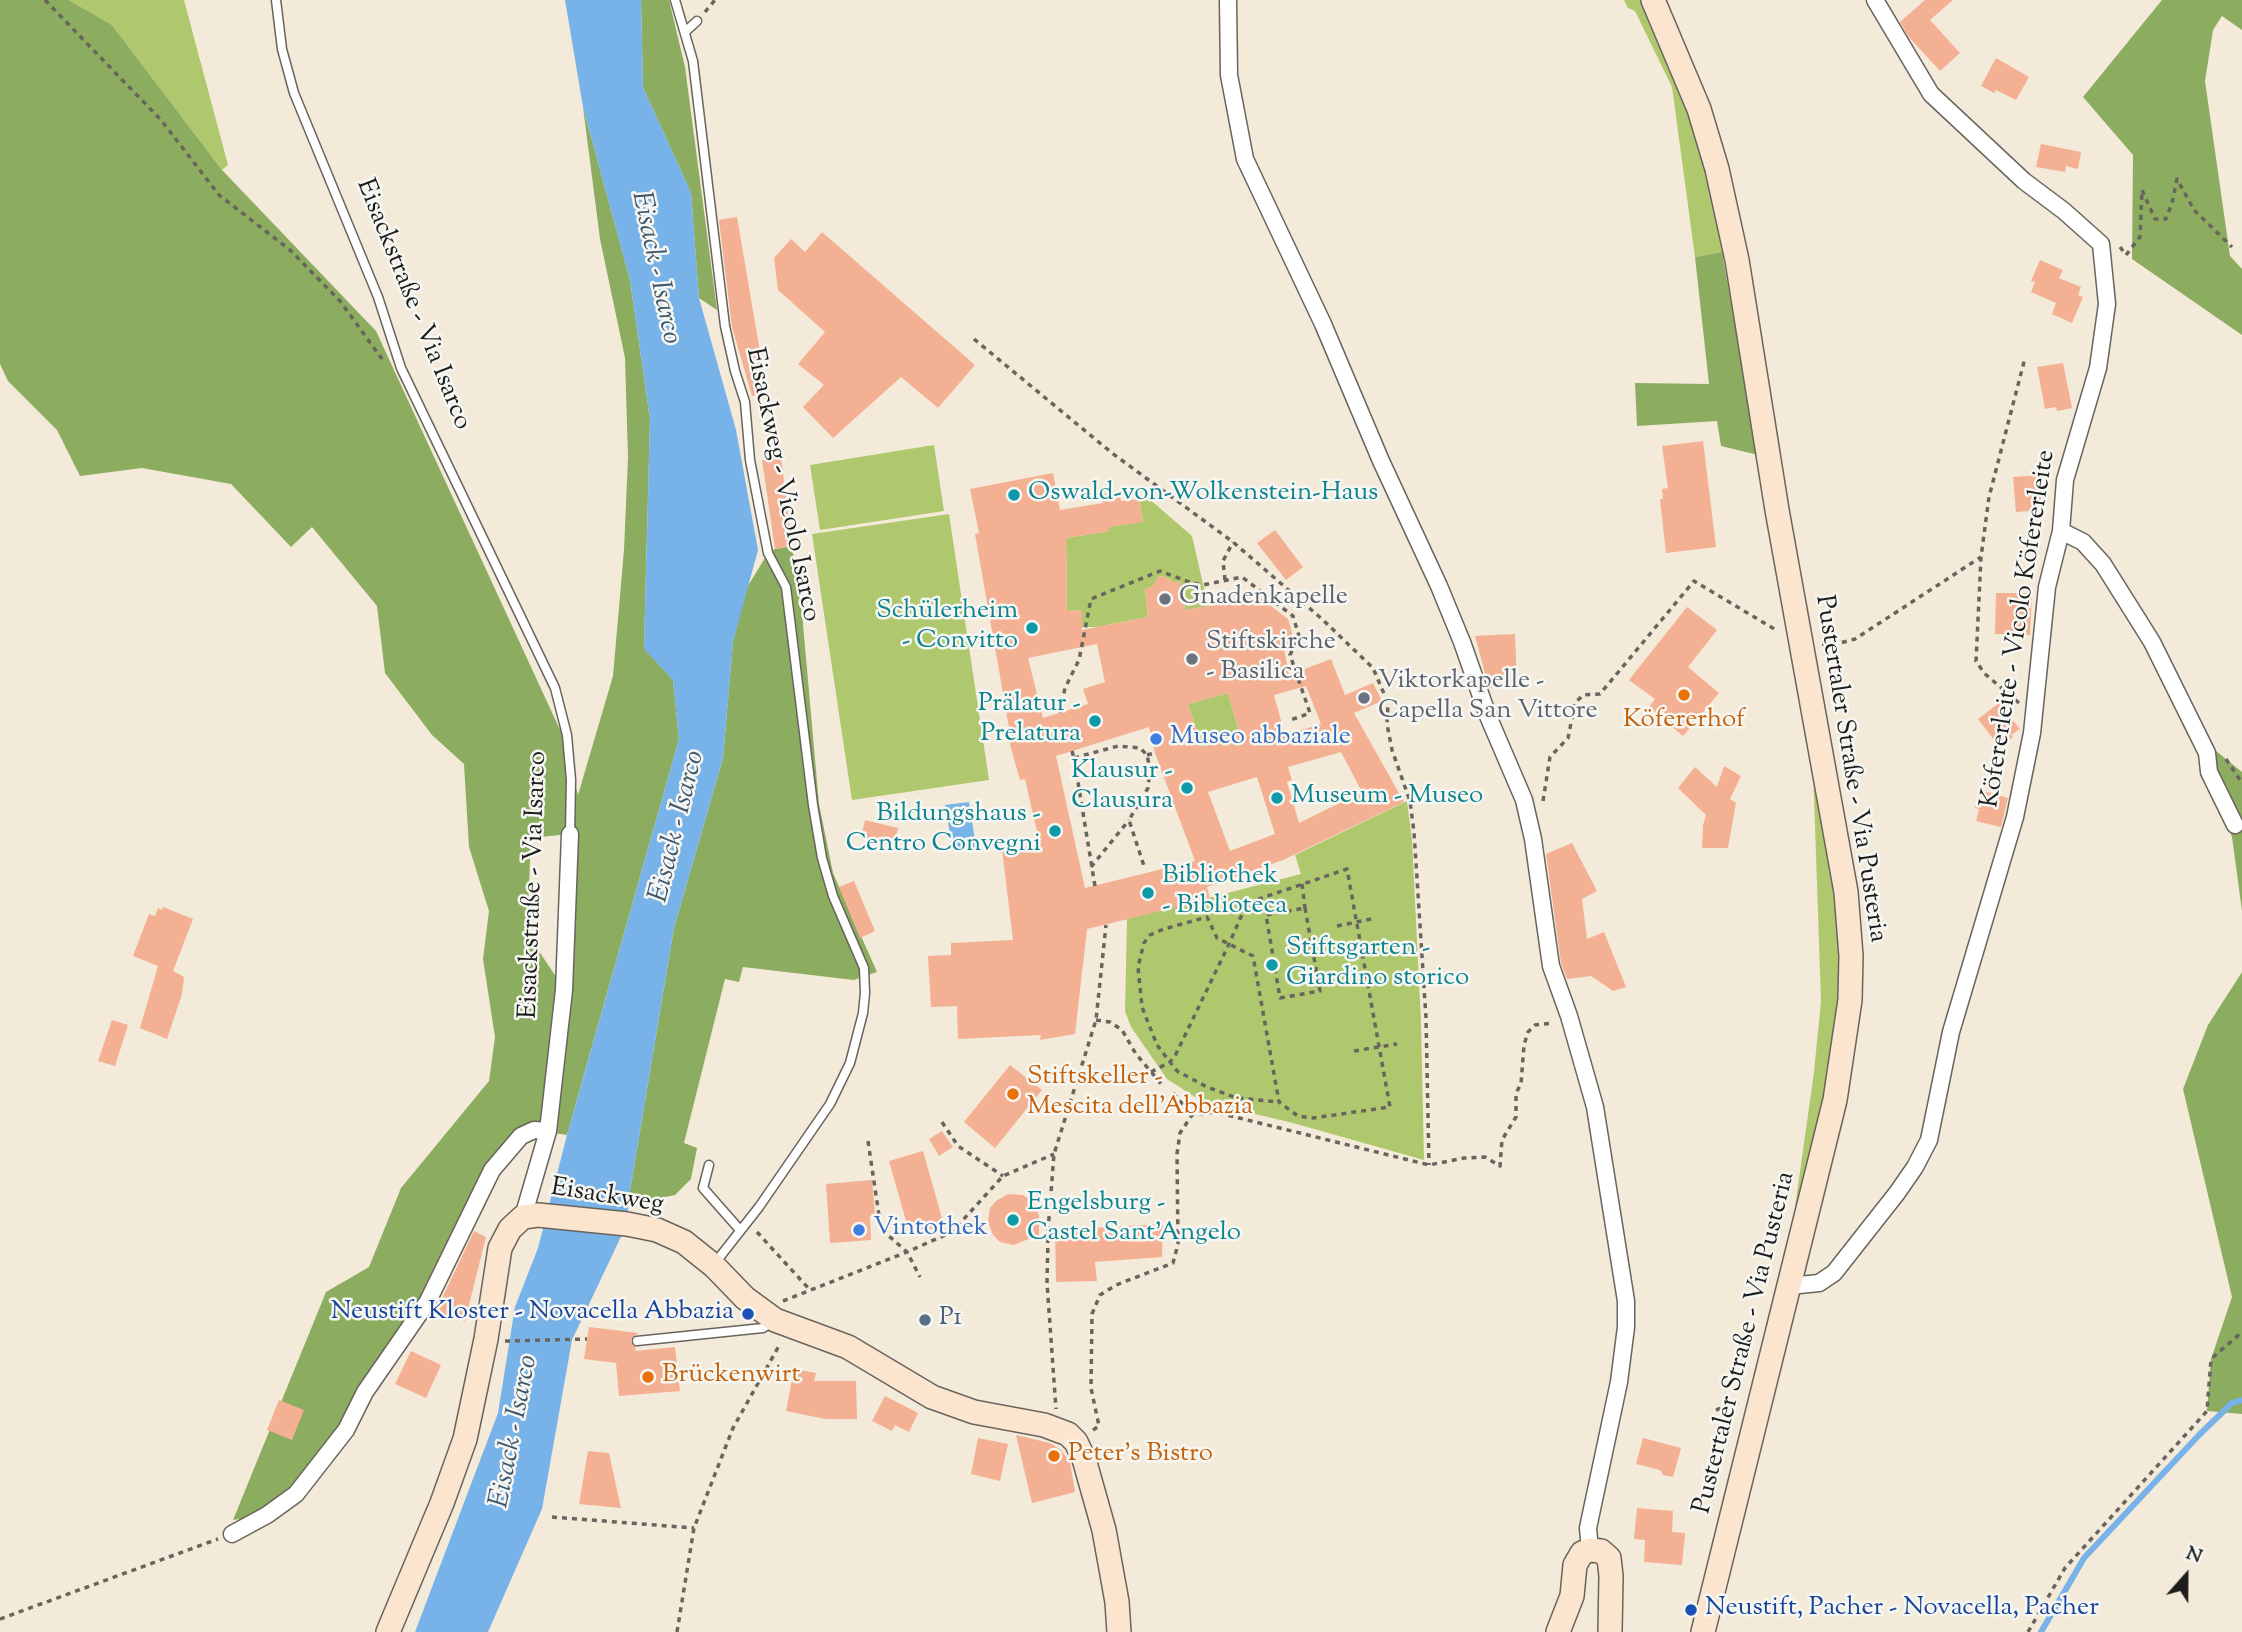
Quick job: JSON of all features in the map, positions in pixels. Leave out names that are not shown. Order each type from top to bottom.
[{"type":"main road","name":"Pustertaler Straße - Via Pusteria","points":[[1653,0],[1699,109],[1717,169],[1737,260],[1777,510],[1846,892],[1851,967],[1850,1000],[1835,1101],[1703,1632]]},
{"type":"main road","name":"Eisackweg","points":[[531,1216],[627,1224],[657,1230],[684,1242],[714,1266],[745,1298],[775,1320],[848,1347],[932,1397],[974,1412],[1067,1435]]},
{"type":"main road","name":"Eisackstraße - Via Isarco","points":[[388,1632],[442,1503],[465,1439],[486,1339],[500,1248],[510,1229],[531,1216]]},
{"type":"main road","points":[[1067,1435],[1084,1459],[1104,1530],[1117,1602],[1119,1632]]},
{"type":"main road","points":[[1558,1632],[1572,1596],[1575,1564],[1582,1553],[1590,1550],[1601,1552],[1609,1558],[1610,1632]]},
{"type":"street","points":[[1228,0],[1229,75],[1245,159],[1323,324],[1381,461],[1439,586],[1488,716],[1524,800],[1535,851],[1551,965],[1595,1107],[1626,1301],[1626,1327],[1619,1382],[1588,1528],[1590,1550]]},
{"type":"street","points":[[1875,0],[1931,94],[2024,181],[2064,211],[2101,244]]},
{"type":"street","name":"Köfererleite - Vicolo Köfererleite","points":[[1789,1286],[1819,1283],[1833,1273],[1897,1193],[1929,1140],[1951,1032],[2015,817],[2032,733],[2047,587],[2061,531],[2066,480],[2098,368],[2106,304],[2101,244]]},
{"type":"street","points":[[2061,531],[2083,542],[2103,564],[2152,642],[2207,754],[2209,772],[2235,825]]},
{"type":"street","name":"Eisackstraße - Via Isarco","points":[[531,1216],[548,1132],[564,990],[570,834]]},
{"type":"street","points":[[232,1534],[267,1515],[296,1494],[304,1484],[346,1430],[365,1392],[428,1301],[492,1170],[521,1136],[534,1130],[548,1132]]},
{"type":"lane","name":"Eisackstraße - Via Isarco","points":[[276,0],[282,49],[294,93],[378,297],[401,368],[555,688],[567,735],[571,780],[570,834]]},
{"type":"lane","name":"Eisackweg - Vicolo Isarco","points":[[675,0],[693,61],[725,326],[745,402],[750,460],[768,553],[786,587],[822,859],[834,896],[864,968],[865,993],[863,1013],[850,1063],[830,1104],[714,1266]]},
{"type":"lane","points":[[685,32],[697,21]]},
{"type":"lane","points":[[709,1165],[703,1188],[740,1230]]},
{"type":"lane","points":[[637,1341],[763,1328],[775,1320]]},
{"type":"path","points":[[45,0],[161,120],[219,195],[290,250],[340,301],[385,363],[401,368]]},
{"type":"path","points":[[2101,244],[2116,241],[2126,256],[2140,237],[2141,190],[2155,219],[2166,219],[2177,179],[2194,210],[2232,247]]},
{"type":"path","points":[[974,339],[1112,453],[1233,542],[1373,668],[1388,703],[1387,724],[1392,750],[1410,801],[1414,832],[1426,1018],[1429,1165]]},
{"type":"path","points":[[2025,358],[1989,497],[1980,557],[1976,661],[1984,673],[2020,705],[2034,708]]},
{"type":"path","points":[[1225,580],[1223,561],[1233,542]]},
{"type":"path","points":[[1543,810],[1550,757],[1568,738],[1575,703],[1583,695],[1600,694],[1694,581],[1802,645],[1840,643],[1855,639],[1980,557]]},
{"type":"path","points":[[1060,713],[1065,688],[1079,660],[1091,599],[1160,571],[1203,585],[1242,577],[1293,616],[1298,636],[1290,655],[1310,713],[1288,721]]},
{"type":"path","points":[[1074,758],[1118,746],[1140,748],[1147,755],[1150,769],[1148,788],[1129,820],[1091,867]]},
{"type":"path","points":[[1072,751],[1095,886]]},
{"type":"path","points":[[1147,755],[1155,753]]},
{"type":"path","points":[[1129,820],[1145,869]]},
{"type":"path","points":[[1151,1072],[1170,1062],[1176,1054],[1229,944],[1247,902],[1347,869],[1390,1107],[1313,1118],[1298,1116],[1279,1102],[1237,1098],[1207,1087],[1177,1071],[1170,1062],[1157,1045],[1142,1007],[1138,967],[1143,943],[1150,935],[1164,929],[1207,917],[1217,938],[1229,944],[1253,956],[1279,1102]]},
{"type":"path","points":[[1302,884],[1320,991],[1280,998],[1266,915],[1306,908]]},
{"type":"path","points":[[1338,926],[1377,918]]},
{"type":"path","points":[[1048,1231],[1054,1154],[1096,1020],[1106,925]]},
{"type":"path","points":[[1048,1238],[1047,1283],[1067,1435],[1099,1426],[1091,1388],[1092,1314],[1100,1295],[1116,1285],[1174,1263],[1178,1244],[1177,1154],[1180,1133],[1192,1115],[1215,1112],[1429,1165],[1464,1157],[1485,1157],[1500,1166],[1502,1140],[1516,1117],[1516,1093],[1521,1084],[1524,1045],[1528,1032],[1535,1025],[1553,1024],[1569,1016]]},
{"type":"path","points":[[1096,1020],[1110,1022],[1122,1030],[1163,1086]]},
{"type":"path","points":[[1354,1051],[1397,1044]]},
{"type":"path","points":[[1173,1093],[1192,1115]]},
{"type":"path","points":[[942,1122],[958,1146],[1003,1176]]},
{"type":"path","points":[[868,1141],[881,1229],[908,1252],[920,1277]]},
{"type":"path","points":[[677,1632],[694,1528],[733,1428],[782,1342],[775,1320],[781,1301],[908,1252],[952,1231],[1003,1176],[1054,1154]]},
{"type":"path","points":[[2028,1632],[2065,1568],[2207,1411],[2211,1359],[2242,1332]]},
{"type":"path","points":[[499,1341],[587,1339]]},
{"type":"path","points":[[552,1517],[694,1528]]},
{"type":"path","points":[[0,1619],[232,1534]]},
{"type":"green space","points":[[0,0],[69,0],[112,25],[222,170],[376,331],[561,732],[578,795],[613,676],[624,550],[628,457],[625,358],[600,239],[583,107],[630,280],[650,419],[644,648],[673,680],[679,739],[567,1135],[534,1130],[492,1170],[428,1301],[346,1430],[267,1515],[233,1520],[326,1292],[369,1267],[401,1188],[489,1081],[495,1037],[483,959],[489,911],[469,847],[464,764],[432,735],[385,673],[377,606],[312,527],[291,547],[231,484],[142,468],[80,476],[57,430],[8,381],[0,364]],"holes":[[[569,834],[564,989],[527,933],[531,838]]]},
{"type":"green space","points":[[69,0],[184,0],[228,165],[222,170],[112,25]]},
{"type":"green space","points":[[641,0],[669,0],[685,67],[717,310],[699,298],[691,193],[643,87]]},
{"type":"green space","points":[[1624,0],[1642,0],[1664,44],[1710,171],[1722,252],[1695,257],[1672,87],[1635,11],[1628,8]]},
{"type":"green space","points":[[2162,0],[2242,0],[2242,30],[2222,16],[2213,30],[2205,81],[2230,256],[2242,269],[2242,335],[2132,259],[2133,155],[2083,97]]},
{"type":"green space","points":[[1722,252],[1758,455],[1721,446],[1717,421],[1637,426],[1635,383],[1709,384],[1695,257]]},
{"type":"green space","points":[[934,445],[944,511],[820,530],[810,465]]},
{"type":"green space","points":[[1147,497],[1192,536],[1208,606],[1185,610],[1181,582],[1173,583],[1163,576],[1158,577],[1152,587],[1145,589],[1148,617],[1097,627],[1082,627],[1082,610],[1067,611],[1066,538],[1109,531],[1109,527],[1143,521],[1139,499]]},
{"type":"green space","points":[[949,514],[989,780],[852,800],[812,534]]},
{"type":"green space","points":[[792,546],[802,613],[819,804],[833,873],[877,972],[854,980],[743,967],[739,982],[725,979],[684,1143],[697,1148],[691,1179],[675,1195],[650,1200],[629,1197],[674,928],[723,758],[733,642],[746,589],[768,553]]},
{"type":"green space","points":[[1228,693],[1240,735],[1202,747],[1188,704]]},
{"type":"green space","points":[[2194,733],[2242,772],[2242,911],[2232,837]]},
{"type":"green space","points":[[1813,768],[1839,925],[1838,1002],[1831,1069],[1785,1278],[1814,1072],[1821,1001]]},
{"type":"green space","name":"Stiftsgarten - Giardino storico","points":[[1407,801],[1412,840],[1421,1022],[1424,1160],[1293,1123],[1201,1101],[1167,1079],[1131,1027],[1125,1011],[1127,919],[1301,874],[1295,855]]},
{"type":"green space","points":[[2242,972],[2242,1414],[2207,1411],[2211,1359],[2232,1297],[2183,1089],[2208,1025]]},
{"type":"water","name":"Eisack - Isarco","points":[[565,0],[641,0],[643,87],[691,193],[699,298],[736,430],[758,550],[733,642],[723,758],[674,928],[629,1197],[627,1224],[572,1340],[542,1509],[488,1632],[415,1632],[498,1413],[515,1307],[538,1248],[567,1135],[679,739],[673,680],[644,649],[650,419],[630,280],[583,107]]},
{"type":"water","points":[[969,802],[976,847],[953,851],[945,805]]},
{"type":"building","points":[[1925,0],[1953,0],[1930,20],[1960,53],[1940,71],[1908,36],[1900,22]]},
{"type":"building","points":[[1996,58],[2029,77],[2016,100],[1981,86]]},
{"type":"building","points":[[2041,144],[2081,152],[2078,169],[2066,166],[2065,172],[2036,167]]},
{"type":"building","points":[[737,217],[767,393],[752,396],[732,327],[719,220]]},
{"type":"building","points":[[822,232],[975,365],[938,408],[901,377],[833,438],[803,407],[824,385],[798,364],[825,332],[778,290],[774,258],[791,239],[805,252]]},
{"type":"building","points":[[2040,260],[2063,270],[2059,278],[2081,287],[2078,295],[2083,297],[2072,323],[2052,314],[2056,303],[2031,292],[2035,282],[2031,281]]},
{"type":"building","points":[[2063,363],[2072,408],[2057,411],[2056,407],[2045,409],[2037,367]]},
{"type":"building","points":[[1703,441],[1716,547],[1666,553],[1660,499],[1663,499],[1662,489],[1668,488],[1662,446]]},
{"type":"building","points":[[781,457],[792,546],[775,549],[762,460]]},
{"type":"building","points":[[1053,473],[1060,510],[1103,503],[1101,494],[1119,492],[1121,501],[1139,499],[1143,522],[1066,538],[1067,611],[1082,610],[1082,630],[1148,617],[1145,589],[1152,587],[1158,577],[1163,576],[1176,583],[1181,582],[1185,610],[1258,596],[1288,619],[1293,636],[1284,649],[1289,675],[1331,659],[1345,695],[1373,683],[1382,701],[1354,713],[1404,802],[1283,860],[1207,887],[1210,899],[1087,929],[1075,1034],[1040,1040],[1041,1035],[958,1039],[957,1006],[931,1007],[928,956],[951,955],[951,943],[1013,940],[1002,849],[1040,845],[1025,779],[1020,780],[1007,734],[1010,733],[975,534],[979,533],[970,489]],"holes":[[[1097,644],[1105,682],[1083,689],[1088,704],[1043,718],[1028,658]],[[1306,686],[1321,724],[1285,735],[1274,695]],[[1228,693],[1240,735],[1202,747],[1188,704]],[[1149,727],[1155,753],[1195,861],[1085,888],[1056,756]],[[1341,752],[1362,792],[1299,823],[1287,782],[1292,780],[1288,767]],[[1257,777],[1275,834],[1230,851],[1208,792]]]},
{"type":"building","points":[[2039,475],[2042,510],[2016,512],[2013,477]]},
{"type":"building","points":[[1275,530],[1303,567],[1286,580],[1257,543]]},
{"type":"building","points":[[1996,593],[2032,593],[2030,635],[1995,634]]},
{"type":"building","points":[[1687,607],[1717,630],[1688,667],[1719,693],[1683,736],[1649,707],[1655,699],[1629,680]]},
{"type":"building","points":[[1515,634],[1517,682],[1489,688],[1475,636]]},
{"type":"building","points":[[1999,703],[2020,729],[2000,748],[1978,719]]},
{"type":"building","points":[[1724,766],[1741,776],[1730,799],[1736,803],[1728,848],[1702,848],[1706,815],[1678,788],[1695,767],[1717,787]]},
{"type":"building","points":[[1980,790],[2008,798],[2001,827],[1976,821],[1979,809],[1975,808]]},
{"type":"building","points":[[865,820],[898,828],[894,845],[861,838]]},
{"type":"building","points":[[1572,843],[1597,891],[1582,899],[1587,939],[1604,932],[1626,987],[1613,991],[1591,976],[1567,979],[1561,963],[1546,854]]},
{"type":"building","points":[[854,881],[875,931],[860,938],[839,887]]},
{"type":"building","points":[[163,907],[193,919],[173,971],[184,977],[182,994],[167,1039],[140,1028],[158,966],[133,956],[149,914],[155,916],[158,908],[162,910]]},
{"type":"building","points":[[112,1020],[128,1025],[115,1066],[98,1061]]},
{"type":"building","points":[[1010,1065],[1042,1090],[995,1148],[964,1122]]},
{"type":"building","points":[[942,1131],[953,1147],[939,1156],[929,1139]]},
{"type":"building","points":[[923,1151],[944,1225],[910,1235],[889,1161]]},
{"type":"building","points":[[872,1180],[875,1215],[870,1216],[871,1240],[830,1243],[826,1184]]},
{"type":"building","name":"Engelsburg - Castel Sant'Angelo","points":[[1008,1194],[1023,1195],[1034,1203],[1039,1215],[1039,1238],[1031,1238],[1014,1245],[1000,1242],[993,1235],[988,1222],[990,1208]]},
{"type":"building","points":[[1163,1224],[1162,1257],[1095,1262],[1097,1281],[1056,1282],[1055,1230]]},
{"type":"building","points":[[474,1231],[486,1237],[465,1321],[435,1313]]},
{"type":"building","name":"Brückenwirt","points":[[589,1327],[638,1333],[630,1341],[636,1347],[635,1351],[675,1347],[680,1391],[619,1396],[616,1363],[584,1359]]},
{"type":"building","points":[[411,1351],[441,1365],[426,1398],[395,1384]]},
{"type":"building","points":[[794,1369],[816,1373],[814,1381],[856,1381],[857,1419],[825,1419],[786,1411]]},
{"type":"building","points":[[885,1396],[918,1413],[909,1432],[895,1425],[892,1431],[872,1421]]},
{"type":"building","points":[[279,1400],[304,1410],[292,1440],[267,1430]]},
{"type":"building","points":[[1016,1435],[1050,1443],[1061,1450],[1070,1462],[1075,1492],[1032,1503]]},
{"type":"building","points":[[978,1438],[1008,1444],[1000,1481],[971,1474]]},
{"type":"building","points":[[1643,1438],[1681,1448],[1673,1477],[1663,1475],[1660,1470],[1636,1464]]},
{"type":"building","points":[[588,1451],[609,1453],[621,1508],[579,1504]]},
{"type":"building","points":[[1637,1508],[1673,1511],[1672,1532],[1685,1533],[1682,1565],[1644,1562],[1645,1540],[1634,1539]]},
{"type":"waterway","points":[[2041,1632],[2084,1558],[2199,1435],[2232,1403],[2242,1400]]},
{"type":"place","name":"Oswald-von-Wolkenstein-Haus","points":[[1014,495]]},
{"type":"place","name":"Gnadenkapelle","points":[[1165,599]]},
{"type":"place","name":"Schülerheim - Convitto","points":[[1032,628]]},
{"type":"place","name":"Stiftskirche - Basilica","points":[[1192,659]]},
{"type":"place","name":"Köfererhof","points":[[1684,695]]},
{"type":"place","name":"Viktorkapelle - Capella San Vittore","points":[[1364,698]]},
{"type":"place","name":"Prälatur - Prelatura","points":[[1095,721]]},
{"type":"place","name":"Museo abbaziale","points":[[1156,739]]},
{"type":"place","name":"Klausur - Clausura","points":[[1187,788]]},
{"type":"place","name":"Museum - Museo","points":[[1277,798]]},
{"type":"place","name":"Bildungshaus - Centro Convegni","points":[[1055,831]]},
{"type":"place","name":"Bibliothek - Biblioteca","points":[[1148,893]]},
{"type":"place","name":"Stiftsgarten - Giardino storico","points":[[1272,965]]},
{"type":"place","name":"Stiftskeller - Mescita dell'Abbazia","points":[[1013,1094]]},
{"type":"place","name":"Engelsburg - Castel Sant'Angelo","points":[[1013,1220]]},
{"type":"place","name":"Vintothek","points":[[859,1230]]},
{"type":"place","name":"Neustift Kloster - Novacella Abbazia","points":[[748,1314]]},
{"type":"place","name":"P1","points":[[925,1320]]},
{"type":"place","name":"Brückenwirt","points":[[648,1377]]},
{"type":"place","name":"Peter's Bistro","points":[[1054,1456]]},
{"type":"place","name":"Neustift, Pacher - Novacella, Pacher","points":[[1691,1610]]}]
